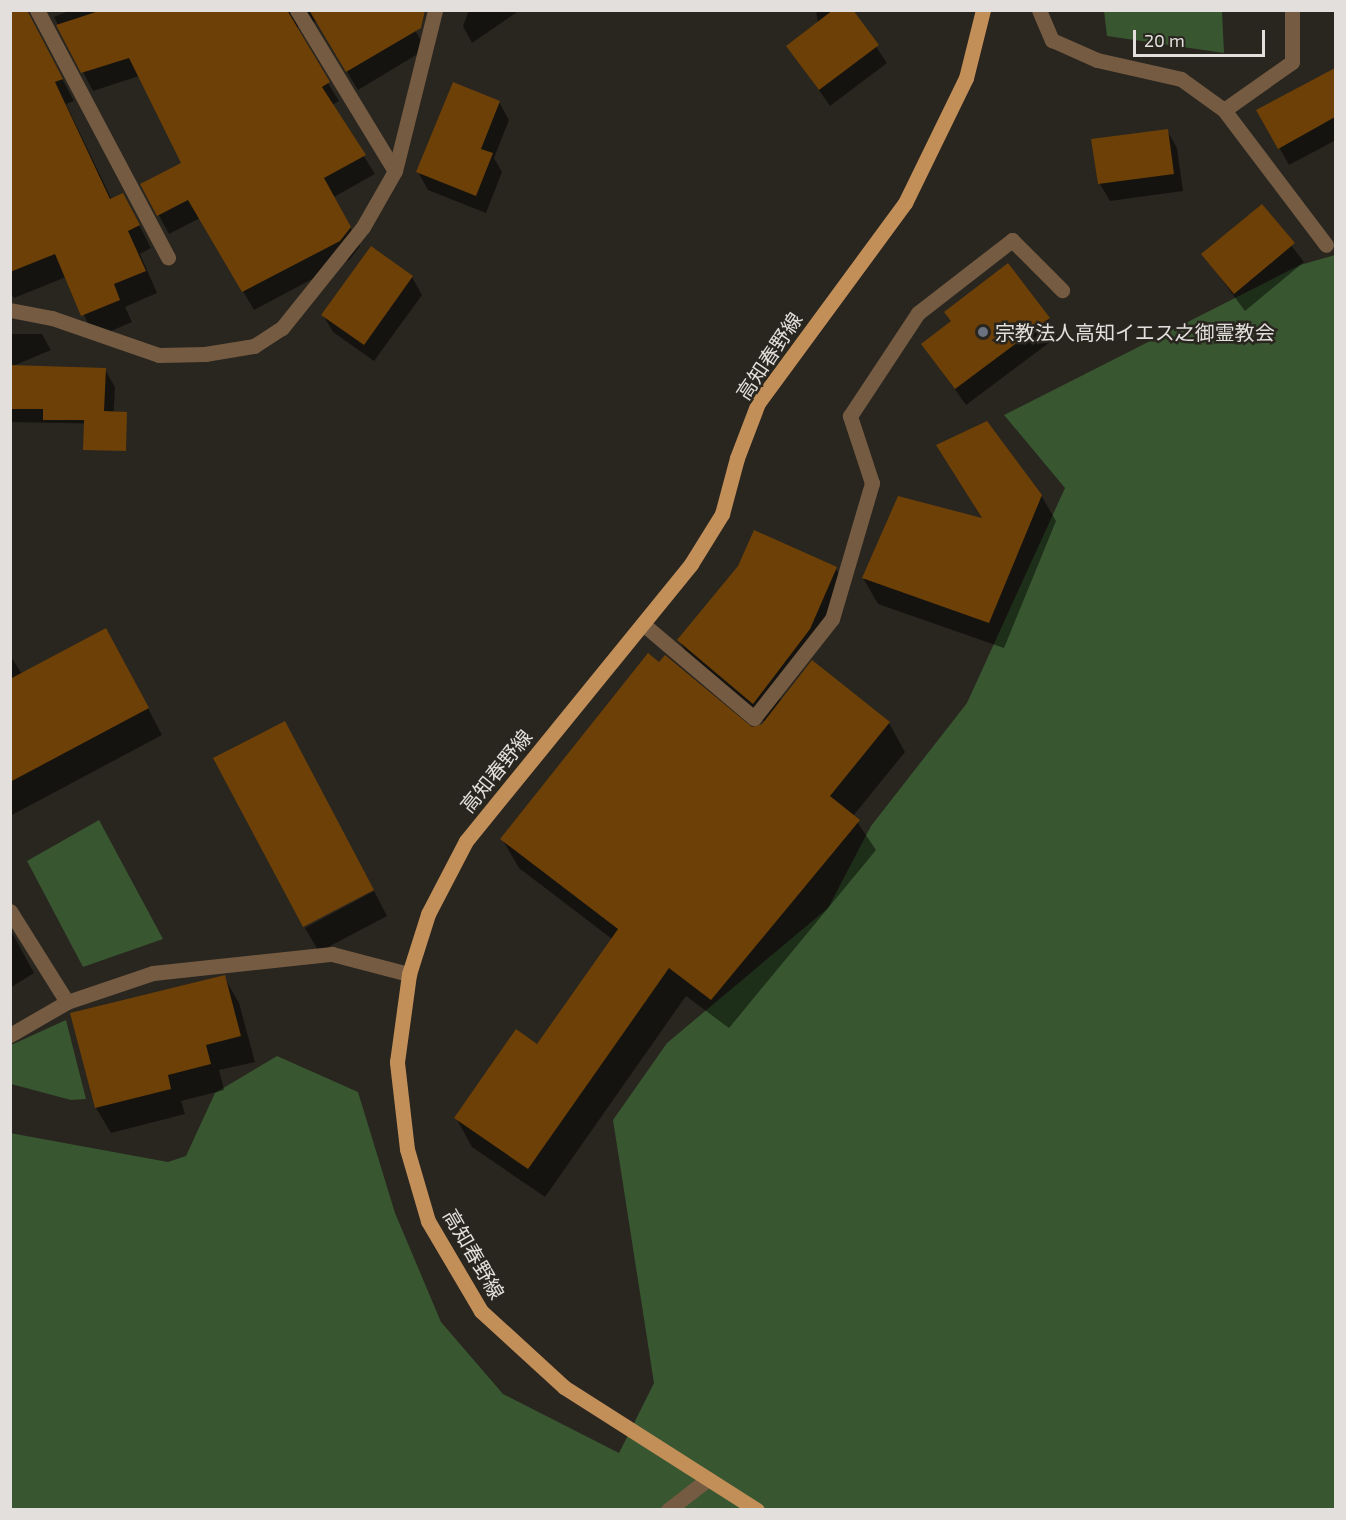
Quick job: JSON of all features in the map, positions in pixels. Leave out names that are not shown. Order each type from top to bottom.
[{"type":"main road","name":"高知春野線","points":[[757,1509],[564,1387],[480,1311],[428,1221],[407,1149],[397,1062],[409,974],[428,914],[466,841],[691,564],[722,514],[737,458],[759,403],[905,203],[966,78],[983,10]]},
{"type":"street","points":[[37,10],[168,257]]},
{"type":"street","points":[[297,10],[395,171]]},
{"type":"street","points":[[10,310],[52,318],[159,355],[205,354],[255,346],[282,328],[307,300],[363,227],[395,171],[435,10]]},
{"type":"street","points":[[1039,10],[1052,40],[1096,60],[1181,79],[1224,110],[1326,245]]},
{"type":"street","points":[[1224,110],[1292,62],[1292,10]]},
{"type":"street","points":[[643,624],[754,718],[832,619],[872,483],[850,416],[918,313],[1012,240],[1062,290]]},
{"type":"street","points":[[10,911],[67,1002]]},
{"type":"street","points":[[10,1035],[67,1002],[153,974],[332,954],[409,974]]},
{"type":"street","points":[[668,1509],[693,1494],[708,1479]]},
{"type":"green space","points":[[1104,11],[1222,11],[1224,53],[1107,36]]},
{"type":"green space","points":[[1335,255],[1335,1509],[11,1509],[10,1133],[168,1162],[186,1156],[215,1093],[277,1056],[358,1092],[395,1213],[441,1322],[503,1394],[619,1453],[654,1383],[613,1120],[667,1043],[828,908],[871,826],[967,703],[1065,488],[1004,415],[1300,265]]},
{"type":"green space","points":[[99,820],[163,939],[83,967],[27,861]]},
{"type":"green space","points":[[66,1020],[86,1099],[71,1100],[11,1084],[11,1045]]},
{"type":"building","points":[[10,10],[27,10],[63,79],[55,82],[110,199],[123,193],[140,225],[128,231],[146,271],[114,284],[120,300],[81,316],[55,254],[10,272]]},
{"type":"building","points":[[102,10],[287,10],[330,82],[322,87],[366,155],[324,178],[351,227],[340,241],[242,292],[188,200],[157,216],[140,184],[181,163],[129,58],[81,73],[56,25]]},
{"type":"building","points":[[309,10],[425,10],[421,28],[346,72]]},
{"type":"building","points":[[833,10],[853,10],[879,45],[819,90],[786,46]]},
{"type":"building","points":[[1335,68],[1335,117],[1278,149],[1256,110]]},
{"type":"building","points":[[453,82],[500,101],[481,149],[493,153],[476,196],[416,172]]},
{"type":"building","points":[[1168,129],[1174,174],[1098,184],[1091,139]]},
{"type":"building","points":[[1262,204],[1295,243],[1234,294],[1201,254]]},
{"type":"building","points":[[371,246],[413,276],[364,345],[321,315]]},
{"type":"building","name":"宗教法人高知イエス之御霊教会","points":[[1008,263],[1050,318],[955,389],[921,344],[951,321],[944,312]]},
{"type":"building","points":[[10,365],[106,368],[104,411],[127,412],[126,451],[83,450],[84,420],[43,420],[43,409],[10,409]]},
{"type":"building","points":[[987,421],[1042,495],[989,623],[862,578],[898,496],[982,518],[936,445]]},
{"type":"building","points":[[754,530],[837,567],[810,629],[753,704],[677,640],[738,566]]},
{"type":"building","points":[[106,628],[149,708],[10,782],[10,679]]},
{"type":"building","points":[[648,653],[659,662],[665,655],[752,727],[762,724],[812,660],[890,722],[830,796],[860,820],[711,1000],[669,968],[528,1169],[454,1118],[516,1029],[537,1044],[618,929],[500,839]]},
{"type":"building","points":[[285,721],[374,890],[303,927],[213,758]]},
{"type":"building","points":[[225,975],[241,1036],[206,1045],[211,1064],[168,1075],[171,1089],[95,1108],[70,1013]]},
{"type":"place","name":"宗教法人高知イエス之御霊教会","points":[[983,332]]}]
